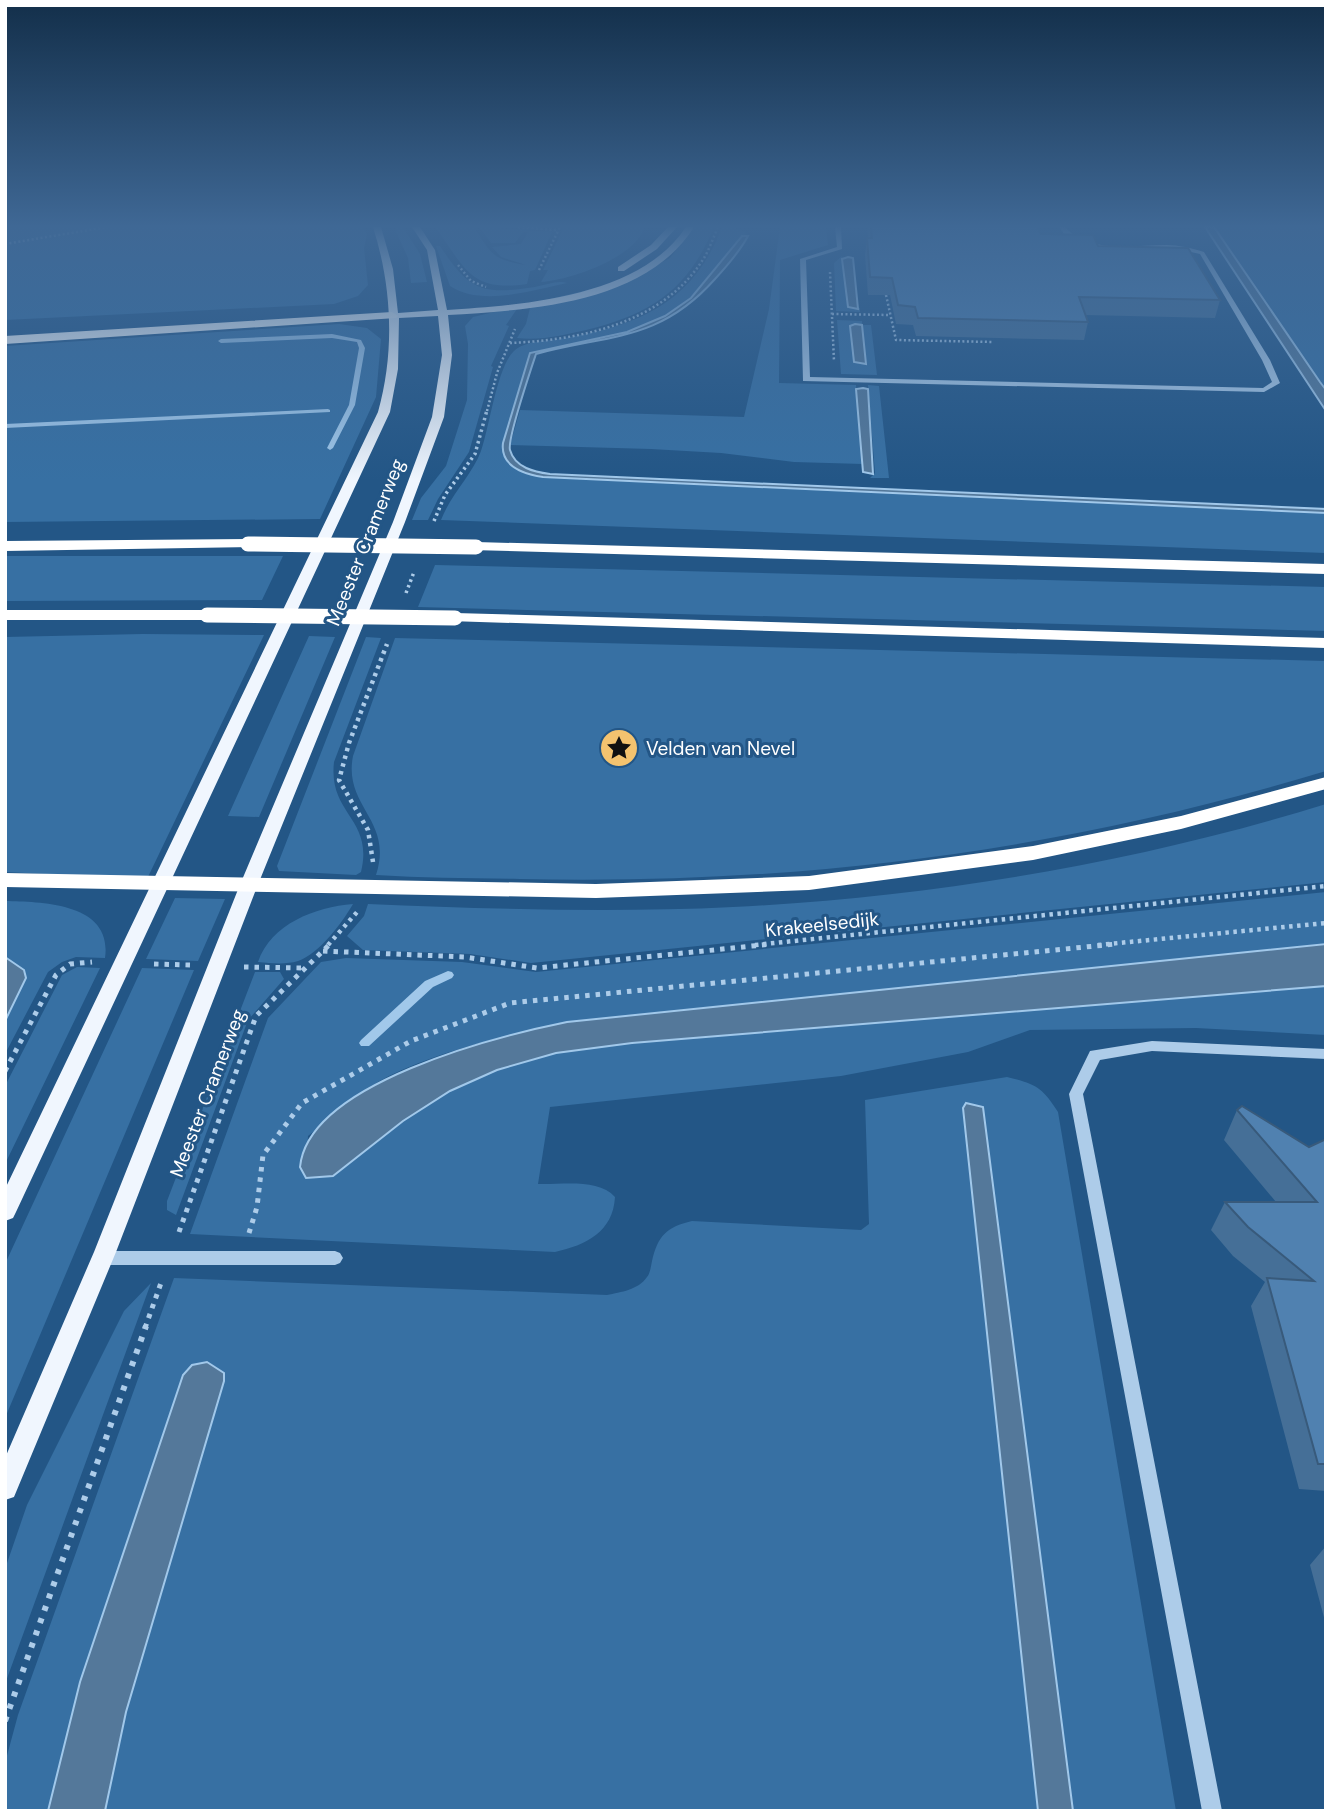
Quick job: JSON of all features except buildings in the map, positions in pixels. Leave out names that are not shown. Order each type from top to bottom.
[{"type":"highway","points":[[5,327],[373,312]]},
{"type":"highway","points":[[5,340],[381,312]]},
{"type":"highway","points":[[5,546],[248,544],[476,547],[1326,569]]},
{"type":"highway","points":[[5,615],[207,614],[455,618],[1326,643]]},
{"type":"highway","points":[[5,880],[160,887],[636,891],[840,880],[939,868],[1152,830],[1326,783]]},
{"type":"main road","name":"Meester Cramerweg","points":[[5,1212],[384,412],[393,376],[391,312]]},
{"type":"main road","name":"Meester Cramerweg","points":[[5,1488],[103,1258],[248,887],[399,522],[435,426],[446,367],[442,312]]},
{"type":"lane","points":[[804,312],[806,379],[1264,390],[1276,383],[1266,360],[1236,312]]},
{"type":"lane","points":[[1212,1811],[1076,1094],[1095,1055],[1140,1048],[1326,1054]]},
{"type":"lane","points":[[103,1258],[335,1258]]},
{"type":"path","points":[[889,312],[896,340],[993,342]]},
{"type":"path","points":[[835,363],[833,314],[895,316]]},
{"type":"path","points":[[432,525],[445,495],[475,454],[497,373],[517,325]]},
{"type":"path","points":[[403,602],[418,563]]},
{"type":"path","name":"Meester Cramerweg","points":[[5,1721],[256,1016],[357,914],[366,888],[374,846],[339,780],[349,743],[388,640]]},
{"type":"path","name":"Krakeelsedijk","points":[[322,951],[465,957],[537,968],[1326,886]]},
{"type":"path","points":[[242,1256],[257,1207],[263,1155],[302,1103],[411,1041],[510,1003],[1326,923]]},
{"type":"shaded area","points":[[5,312],[175,312],[5,320]]},
{"type":"shaded area","points":[[495,312],[515,312],[506,325],[509,326],[491,366],[493,367],[469,452],[438,499],[428,520],[412,520],[421,498],[446,466],[467,400],[468,344],[465,326],[473,317]]},
{"type":"shaded area","points":[[529,312],[639,312],[609,324],[569,334],[517,338],[526,324]]},
{"type":"shaded area","points":[[650,312],[671,312],[627,332],[530,353],[502,449],[517,470],[543,477],[1326,513],[1326,553],[441,520],[481,451],[498,383],[514,351],[530,343],[588,334]]},
{"type":"shaded area","points":[[677,312],[632,333],[536,354],[512,433],[510,450],[516,461],[532,470],[550,474],[1326,509],[1326,513],[543,477],[528,474],[509,463],[505,458],[503,443],[530,353],[627,332]]},
{"type":"shaded area","points":[[768,312],[780,312],[779,383],[856,385],[863,464],[794,462],[721,453],[651,449],[510,445],[520,410],[744,417]]},
{"type":"shaded area","points":[[1261,312],[1272,312],[1326,390],[1326,411]]},
{"type":"shaded area","points":[[1272,312],[1326,312],[1326,390]]},
{"type":"shaded area","points":[[837,320],[862,321],[862,325],[871,325],[877,375],[841,374]]},
{"type":"shaded area","points":[[339,324],[367,328],[381,339],[376,397],[320,519],[5,522],[5,346]]},
{"type":"shaded area","points":[[862,325],[866,364],[854,362],[850,326]]},
{"type":"shaded area","points":[[868,385],[879,386],[889,478],[870,478],[875,473]]},
{"type":"shaded area","points":[[856,389],[868,389],[873,474],[863,472]]},
{"type":"shaded area","points":[[5,556],[283,556],[262,600],[5,601]]},
{"type":"shaded area","points":[[435,565],[1326,587],[1326,631],[418,607]]},
{"type":"shaded area","points":[[264,635],[147,879],[5,872],[5,637]]},
{"type":"shaded area","points":[[309,636],[335,637],[259,817],[228,816]]},
{"type":"shaded area","points":[[366,637],[381,638],[334,762],[334,780],[338,794],[361,839],[361,872],[356,875],[279,871],[277,866]]},
{"type":"shaded area","points":[[395,638],[1326,661],[1326,771],[1127,823],[927,858],[827,869],[623,879],[376,875],[380,856],[379,840],[355,788],[352,774],[353,756]]},
{"type":"shaded area","points":[[1326,804],[1326,882],[531,963],[470,954],[363,950],[347,936],[364,916],[368,904],[551,910],[688,909],[808,902],[958,886],[1181,844]]},
{"type":"shaded area","points":[[1326,892],[1326,944],[592,1020],[486,1041],[389,1076],[357,1096],[308,1136],[306,1178],[333,1176],[403,1121],[450,1091],[497,1070],[556,1053],[632,1043],[1326,986],[1326,1035],[1196,1028],[1030,1030],[968,1052],[841,1076],[550,1107],[538,1184],[589,1185],[608,1191],[615,1197],[609,1219],[596,1235],[555,1252],[190,1234],[268,1018],[321,962],[346,958],[462,962],[536,972]]},
{"type":"shaded area","points":[[175,898],[225,899],[198,961],[146,959]]},
{"type":"shaded area","points":[[5,901],[55,905],[87,916],[98,926],[105,940],[105,958],[76,957],[62,962],[48,972],[5,1054],[5,1021],[26,978],[24,970],[5,957]]},
{"type":"shaded area","points":[[353,904],[329,937],[306,957],[288,963],[258,962],[273,937],[296,920],[324,909]]},
{"type":"shaded area","points":[[1326,944],[1326,986],[632,1043],[556,1053],[497,1070],[450,1091],[403,1121],[333,1176],[306,1178],[300,1167],[311,1137],[335,1111],[370,1088],[411,1068],[454,1052],[567,1022]]},
{"type":"shaded area","points":[[5,957],[24,970],[26,978],[5,1021]]},
{"type":"shaded area","points":[[77,967],[100,968],[5,1164],[5,1086],[62,975]]},
{"type":"shaded area","points":[[142,968],[194,970],[5,1418],[5,1264]]},
{"type":"shaded area","points":[[255,972],[280,972],[284,979],[248,1020],[176,1215],[167,1210],[167,1201]]},
{"type":"shaded area","points":[[1007,1077],[1037,1088],[1058,1112],[1176,1811],[1073,1811],[983,1107],[966,1103],[963,1108],[1038,1811],[105,1811],[126,1712],[165,1574],[183,1375],[80,1682],[48,1811],[5,1811],[5,1763],[18,1715],[174,1278],[607,1295],[639,1285],[648,1276],[654,1252],[664,1234],[676,1226],[692,1221],[861,1230],[869,1224],[865,1100]]},
{"type":"shaded area","points":[[966,1103],[983,1107],[1073,1811],[1038,1811],[963,1108]]},
{"type":"shaded area","points":[[151,1283],[5,1684],[5,1569],[27,1505],[124,1311]]},
{"type":"shaded area","points":[[207,1362],[224,1373],[224,1381],[126,1712],[105,1811],[48,1811],[80,1682],[183,1375],[192,1365]]},
{"type":"waterway","points":[[221,341],[332,336],[359,341],[362,348],[352,405],[330,448]]},
{"type":"waterway","points":[[5,426],[328,411]]},
{"type":"waterway","points":[[365,1043],[429,984],[448,975]]},
{"type":"place","name":"Velden van Nevel","points":[[619,748]]}]
